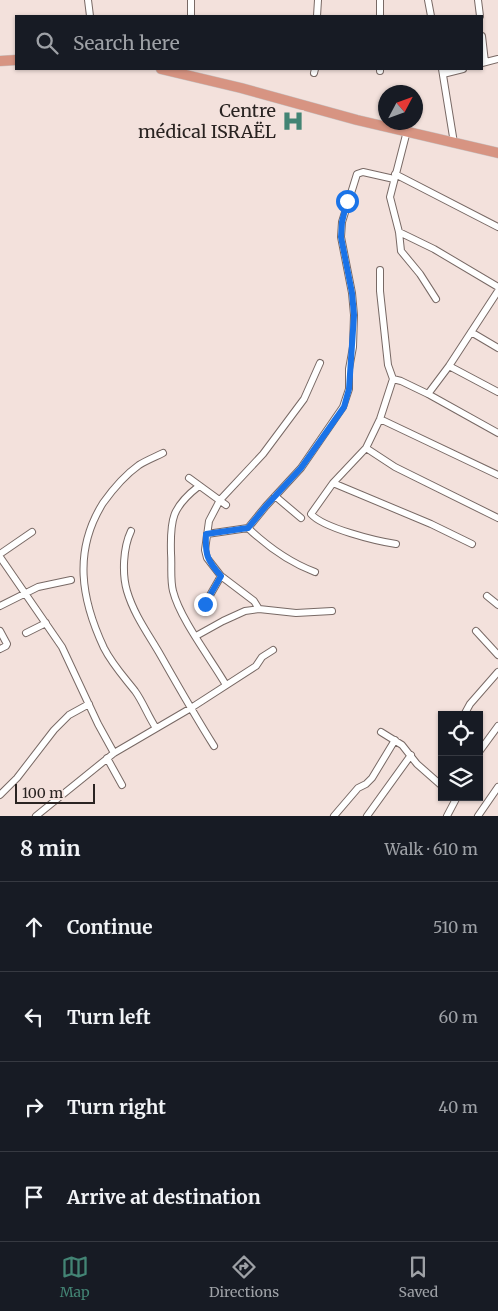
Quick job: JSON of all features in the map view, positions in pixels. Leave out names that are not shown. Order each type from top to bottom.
[{"type":"highway","points":[[0,60],[15,60]]},
{"type":"highway","points":[[169,70],[194,73],[357,120],[498,153]]},
{"type":"street","points":[[88,0],[90,15]]},
{"type":"street","points":[[190,0],[191,15]]},
{"type":"street","points":[[318,0],[318,15]]},
{"type":"street","points":[[380,0],[380,15]]},
{"type":"street","points":[[428,0],[431,15]]},
{"type":"street","points":[[478,0],[480,15]]},
{"type":"street","points":[[483,49],[484,62],[498,58]]},
{"type":"street","points":[[443,71],[454,143]]},
{"type":"street","points":[[407,131],[390,197],[401,251],[436,299]]},
{"type":"street","points":[[206,534],[248,528],[301,468],[344,407],[349,389],[354,315],[352,293],[341,237],[342,222],[357,174],[363,172],[394,176],[498,227]]},
{"type":"street","points":[[398,232],[434,249],[498,287]]},
{"type":"street","points":[[380,270],[380,291],[388,365],[393,379],[380,419],[366,448],[333,482],[311,515],[325,524],[396,544]]},
{"type":"street","points":[[428,394],[449,366],[498,291]]},
{"type":"street","points":[[471,332],[498,348]]},
{"type":"street","points":[[259,609],[254,601],[221,576],[207,558],[205,550],[209,521],[220,500],[280,433],[304,399],[320,363]]},
{"type":"street","points":[[449,366],[498,392]]},
{"type":"street","points":[[393,379],[402,381],[428,394],[498,433]]},
{"type":"street","points":[[380,419],[498,475]]},
{"type":"street","points":[[366,448],[395,467],[498,518]]},
{"type":"street","points":[[156,728],[136,692],[105,649],[92,617],[83,583],[82,567],[90,528],[95,516],[113,490],[136,467],[163,453]]},
{"type":"street","points":[[189,478],[226,505]]},
{"type":"street","points":[[333,482],[431,524],[472,544]]},
{"type":"street","points":[[199,486],[183,500],[173,515],[171,529],[173,591],[184,617],[226,685]]},
{"type":"street","points":[[275,496],[301,518]]},
{"type":"street","points":[[248,528],[266,544],[294,563],[315,572]]},
{"type":"street","points":[[131,531],[125,546],[124,555],[127,591],[146,632],[214,746]]},
{"type":"street","points":[[32,532],[0,556],[62,647],[88,704],[114,753]]},
{"type":"street","points":[[205,604],[221,576]]},
{"type":"street","points":[[0,606],[38,587],[72,580]]},
{"type":"street","points":[[487,596],[498,605]]},
{"type":"street","points":[[196,636],[245,611],[259,609],[296,613],[332,611]]},
{"type":"street","points":[[26,633],[46,623]]},
{"type":"street","points":[[0,631],[7,644],[0,649]]},
{"type":"street","points":[[476,631],[498,654]]},
{"type":"street","points":[[36,816],[114,753],[191,708],[256,666],[262,657],[273,650]]},
{"type":"street","points":[[466,711],[498,672]]},
{"type":"street","points":[[0,795],[17,778],[54,730],[69,715],[88,704]]},
{"type":"street","points":[[483,747],[498,726]]},
{"type":"street","points":[[381,732],[402,745],[417,764],[438,781]]},
{"type":"street","points":[[334,816],[358,788],[372,778],[395,740]]},
{"type":"street","points":[[367,816],[410,755]]},
{"type":"street","points":[[107,758],[122,785]]},
{"type":"street","points":[[478,816],[498,788]]},
{"type":"street","points":[[447,816],[455,801]]},
{"type":"place","name":"Centre médical ISRAËL","points":[[293,121]]},
{"type":"route","points":[[205,604],[221,576],[207,558],[205,550],[206,534],[248,528],[252,521],[301,468],[344,407],[349,389],[354,315],[350,279],[341,237],[347,201]]}]
